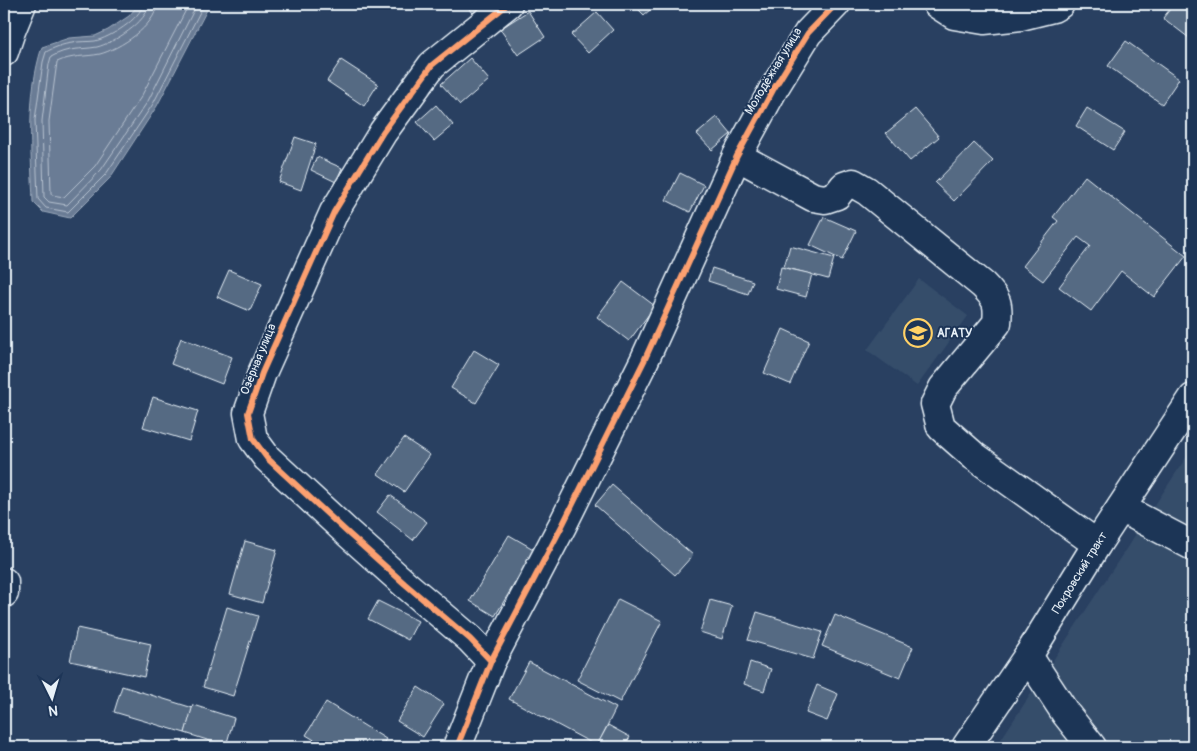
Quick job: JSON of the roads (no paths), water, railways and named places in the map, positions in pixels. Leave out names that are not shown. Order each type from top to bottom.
[{"type":"street","points":[[4,52],[22,4]]},
{"type":"street","name":"Озёрная улица","points":[[491,661],[470,639],[348,534],[267,458],[253,439],[248,413],[262,373],[334,212],[383,132],[432,65],[508,4]]},
{"type":"street","name":"Молодёжная улица","points":[[491,661],[562,526],[644,361],[737,156],[773,90],[808,34],[836,4]]},
{"type":"street","points":[[937,4],[954,15],[984,20],[1021,16],[1053,8],[1060,4]]},
{"type":"street","points":[[737,156],[813,197],[825,200],[837,195],[844,186],[853,183],[867,191],[983,285],[995,297],[998,310],[997,323],[943,388],[935,404],[941,427],[974,456],[1097,544]]},
{"type":"street","name":"Покровский тракт","points":[[966,747],[1028,656],[1097,544],[1193,398]]},
{"type":"street","points":[[1121,508],[1193,546]]},
{"type":"street","points":[[4,582],[4,593]]},
{"type":"street","points":[[1028,656],[1066,714],[1092,747]]},
{"type":"street","points":[[457,747],[491,661]]},
{"type":"street","points":[[1065,747],[1066,714]]},
{"type":"water","points":[[139,4],[210,4],[157,106],[110,178],[70,218],[43,212],[33,202],[31,143],[34,85],[42,47],[69,38],[95,36],[129,16]]},
{"type":"place","name":"АГАТУ","points":[[918,333]]}]
